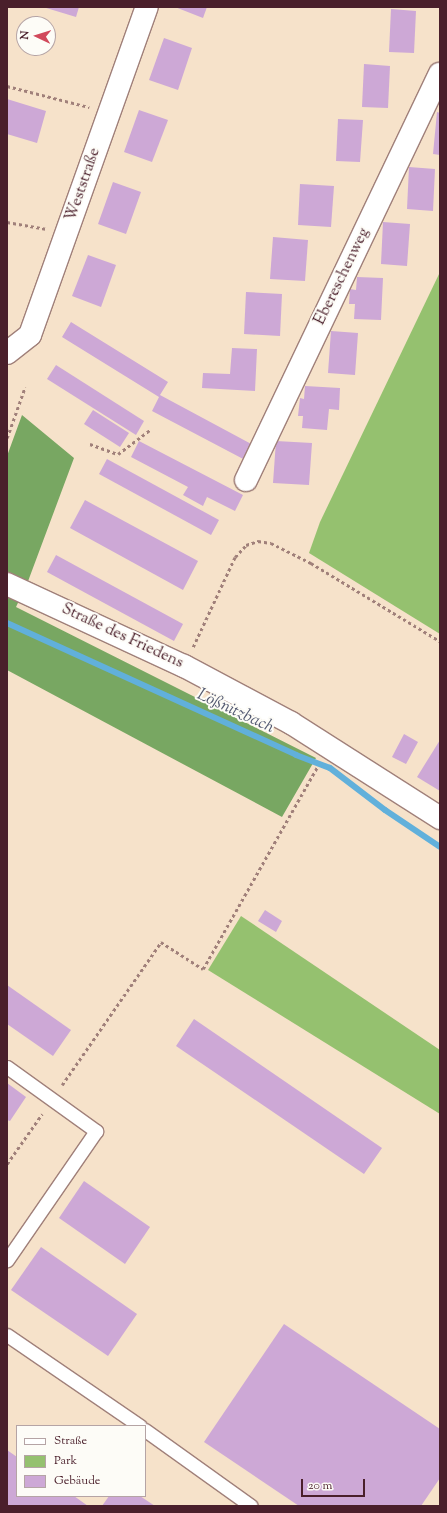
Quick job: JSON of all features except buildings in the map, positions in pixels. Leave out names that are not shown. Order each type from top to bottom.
[{"type":"street","name":"Weststraße","points":[[7,353],[30,335],[146,7]]},
{"type":"street","name":"Ebereschenweg","points":[[246,480],[440,74]]},
{"type":"street","name":"Straße des Friedens","points":[[7,584],[184,666],[291,723],[440,818]]},
{"type":"lane","points":[[7,1067],[96,1130],[7,1260]]},
{"type":"lane","points":[[7,1335],[139,1425]]},
{"type":"lane","points":[[146,1431],[251,1506]]},
{"type":"path","points":[[7,86],[109,112]]},
{"type":"path","points":[[7,222],[67,233]]},
{"type":"path","points":[[7,438],[25,387]]},
{"type":"path","points":[[90,444],[118,454],[150,430]]},
{"type":"path","points":[[184,666],[236,557],[246,545],[258,541],[271,543],[311,563],[440,641]]},
{"type":"path","points":[[7,1164],[161,942],[203,969],[315,771]]},
{"type":"green space","points":[[440,272],[440,634],[309,553],[320,522]]},
{"type":"green space","points":[[22,415],[74,458],[27,584],[16,607],[316,758],[282,817],[7,670],[7,456]]},
{"type":"green space","points":[[241,916],[440,1050],[440,1114],[208,970]]},
{"type":"waterway","name":"Lößnitzbach","points":[[7,623],[296,755],[330,768],[385,810],[440,847]]}]
